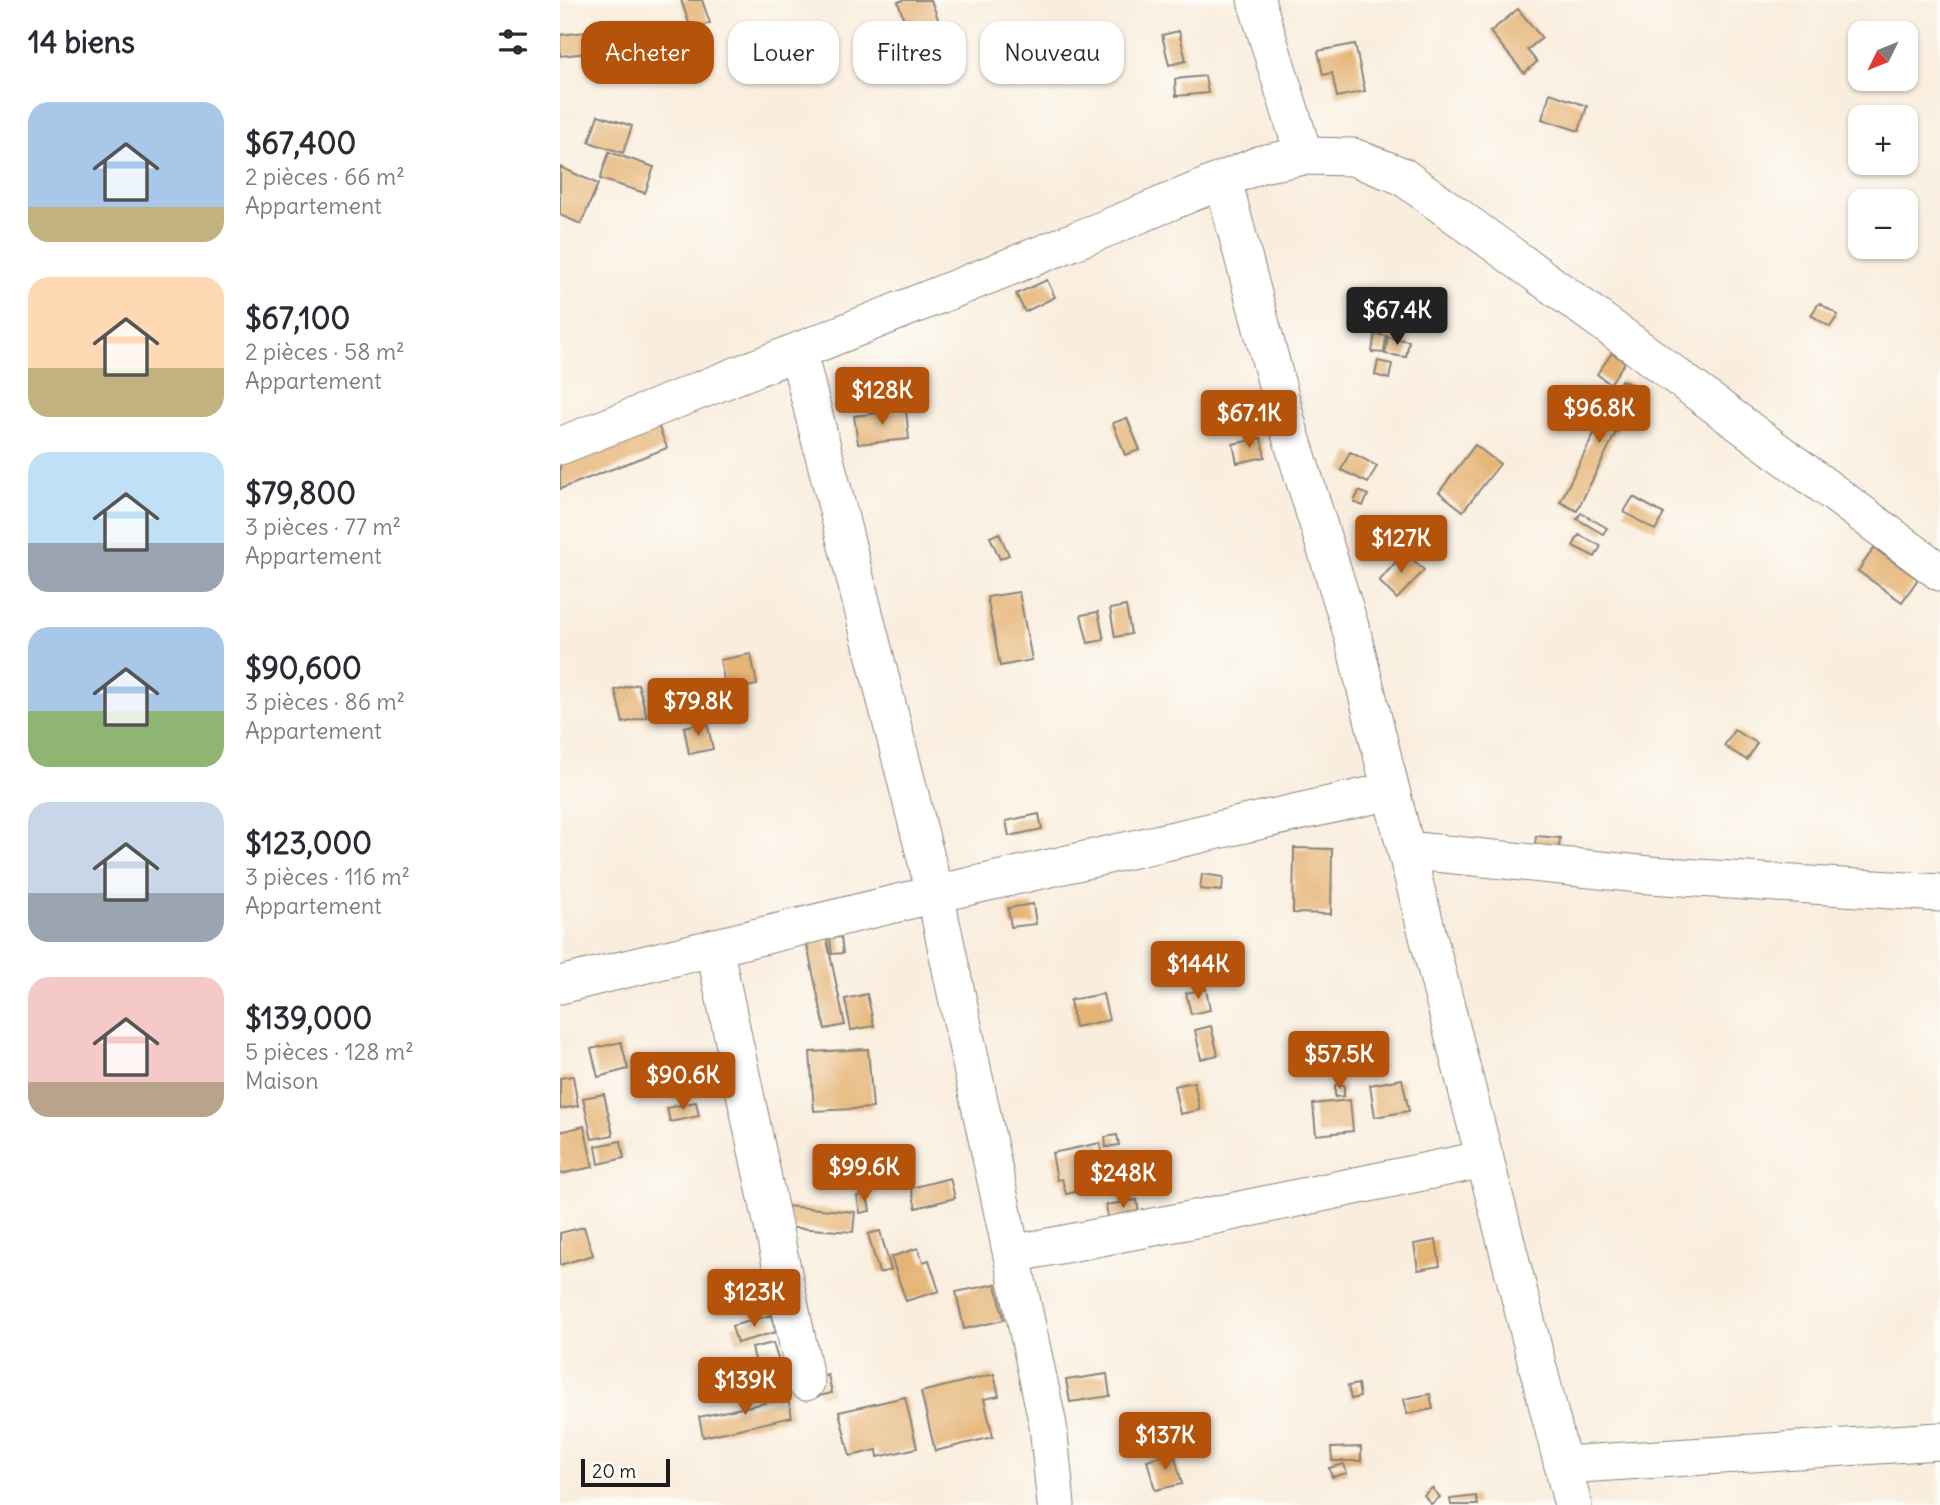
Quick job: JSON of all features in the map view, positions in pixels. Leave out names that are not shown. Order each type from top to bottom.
[{"type":"street","points":[[1256,0],[1304,156]]},
{"type":"street","points":[[560,446],[1261,164],[1304,156],[1353,157],[1402,176],[1940,572]]},
{"type":"street","points":[[1223,180],[1288,427],[1352,633],[1573,1505]]},
{"type":"street","points":[[798,352],[935,894],[1048,1425],[1056,1505]]},
{"type":"street","points":[[560,985],[935,894],[1391,791]]},
{"type":"street","points":[[1406,850],[1649,876],[1940,893]]},
{"type":"street","points":[[714,947],[806,1382]]},
{"type":"street","points":[[1012,1254],[1485,1159]]},
{"type":"street","points":[[1563,1465],[1940,1441]]},
{"type":"building","points":[[681,0],[702,0],[709,21],[688,21]]},
{"type":"building","points":[[931,0],[939,21],[904,21],[898,2]]},
{"type":"building","points":[[1518,9],[1542,38],[1527,50],[1537,62],[1524,73],[1490,32]]},
{"type":"building","points":[[1179,31],[1186,61],[1169,65],[1162,35]]},
{"type":"building","points":[[581,32],[581,54],[560,56],[560,35]]},
{"type":"building","points":[[1355,44],[1365,91],[1337,97],[1332,73],[1323,75],[1318,51]]},
{"type":"building","points":[[1205,76],[1208,93],[1176,96],[1175,79]]},
{"type":"building","points":[[1550,93],[1587,106],[1579,131],[1542,119]]},
{"type":"building","points":[[598,115],[632,126],[623,153],[589,142]]},
{"type":"building","points":[[609,152],[654,167],[645,193],[600,179]]},
{"type":"building","points":[[560,167],[598,184],[581,224],[560,215]]},
{"type":"building","points":[[1047,280],[1055,297],[1025,312],[1016,294]]},
{"type":"building","points":[[1377,303],[1408,305],[1407,324],[1376,323]]},
{"type":"building","points":[[1819,303],[1838,315],[1830,327],[1811,315]]},
{"type":"building","points":[[1375,334],[1386,336],[1384,353],[1372,352]]},
{"type":"building","points":[[1388,337],[1409,341],[1406,357],[1385,354]]},
{"type":"building","points":[[1612,353],[1625,362],[1610,384],[1597,374]]},
{"type":"building","points":[[1378,361],[1392,364],[1389,379],[1375,375]]},
{"type":"building","points":[[1621,380],[1638,388],[1577,511],[1560,502]]},
{"type":"building","points":[[906,410],[909,439],[858,444],[854,416]]},
{"type":"building","points":[[1127,418],[1140,450],[1125,455],[1113,423]]},
{"type":"building","points":[[658,425],[667,448],[560,489],[560,463]]},
{"type":"building","points":[[1261,438],[1265,457],[1237,463],[1233,444]]},
{"type":"building","points":[[1475,445],[1500,464],[1463,511],[1439,492]]},
{"type":"building","points":[[1350,452],[1377,466],[1368,483],[1341,470]]},
{"type":"building","points":[[1359,491],[1368,495],[1363,506],[1354,502]]},
{"type":"building","points":[[1633,497],[1664,514],[1655,530],[1624,512]]},
{"type":"building","points":[[1581,513],[1607,528],[1603,534],[1577,519]]},
{"type":"building","points":[[999,533],[1009,555],[1000,559],[990,537]]},
{"type":"building","points":[[1579,535],[1601,546],[1595,557],[1573,546]]},
{"type":"building","points":[[1874,548],[1918,579],[1902,602],[1858,571]]},
{"type":"building","points":[[1405,552],[1424,570],[1397,599],[1379,581]]},
{"type":"building","points":[[1019,592],[1032,660],[1000,666],[987,597]]},
{"type":"building","points":[[1126,606],[1131,634],[1115,637],[1110,609]]},
{"type":"building","points":[[1098,612],[1104,640],[1088,643],[1081,615]]},
{"type":"building","points":[[751,654],[757,685],[726,691],[720,660]]},
{"type":"building","points":[[638,684],[647,717],[623,723],[615,690]]},
{"type":"building","points":[[707,722],[713,749],[689,754],[684,727]]},
{"type":"building","points":[[1734,730],[1757,743],[1747,760],[1724,746]]},
{"type":"building","points":[[1039,814],[1042,829],[1009,836],[1006,821]]},
{"type":"building","points":[[1536,836],[1560,838],[1558,855],[1534,852]]},
{"type":"building","points":[[1294,848],[1332,849],[1331,914],[1293,913]]},
{"type":"building","points":[[1202,874],[1223,877],[1222,891],[1200,889]]},
{"type":"building","points":[[1033,904],[1036,924],[1011,927],[1008,908]]},
{"type":"building","points":[[825,931],[845,1025],[825,1029],[805,936]]},
{"type":"building","points":[[841,937],[843,953],[832,954],[830,938]]},
{"type":"building","points":[[1206,989],[1210,1010],[1191,1014],[1186,993]]},
{"type":"building","points":[[867,994],[874,1026],[851,1030],[845,999]]},
{"type":"building","points":[[1103,994],[1109,1020],[1075,1027],[1070,1000]]},
{"type":"building","points":[[1211,1026],[1218,1055],[1201,1059],[1195,1030]]},
{"type":"building","points":[[621,1042],[628,1069],[598,1077],[591,1049]]},
{"type":"building","points":[[868,1049],[873,1108],[814,1111],[810,1052]]},
{"type":"building","points":[[573,1076],[578,1106],[560,1109],[560,1078]]},
{"type":"building","points":[[1402,1079],[1409,1111],[1375,1117],[1370,1085]]},
{"type":"building","points":[[1194,1082],[1200,1110],[1180,1114],[1174,1086]]},
{"type":"building","points":[[1335,1085],[1344,1085],[1344,1096],[1335,1097]]},
{"type":"building","points":[[604,1094],[613,1135],[592,1139],[583,1098]]},
{"type":"building","points":[[1350,1100],[1353,1131],[1316,1135],[1313,1104]]},
{"type":"building","points":[[696,1102],[699,1116],[670,1122],[667,1108]]},
{"type":"building","points":[[584,1126],[593,1167],[560,1174],[560,1132]]},
{"type":"building","points":[[1117,1135],[1119,1145],[1106,1147],[1105,1137]]},
{"type":"building","points":[[621,1141],[624,1158],[599,1164],[596,1146]]},
{"type":"building","points":[[1100,1143],[1108,1185],[1066,1194],[1062,1179],[1057,1180],[1052,1153]]},
{"type":"building","points":[[950,1178],[955,1198],[916,1208],[911,1188]]},
{"type":"building","points":[[867,1194],[870,1211],[860,1213],[857,1196]]},
{"type":"building","points":[[1137,1200],[1139,1215],[1108,1219],[1106,1205]]},
{"type":"building","points":[[784,1206],[855,1212],[853,1232],[782,1227]]},
{"type":"building","points":[[584,1227],[593,1255],[560,1265],[560,1233]]},
{"type":"building","points":[[880,1231],[891,1270],[879,1273],[868,1234]]},
{"type":"building","points":[[1436,1240],[1440,1266],[1418,1270],[1414,1244]]},
{"type":"building","points":[[918,1248],[923,1262],[929,1260],[939,1291],[906,1301],[891,1257]]},
{"type":"building","points":[[996,1284],[1004,1320],[964,1329],[956,1292]]},
{"type":"building","points":[[771,1315],[776,1332],[737,1343],[732,1326]]},
{"type":"building","points":[[773,1343],[780,1365],[758,1371],[752,1348]]},
{"type":"building","points":[[994,1374],[999,1396],[984,1399],[993,1437],[935,1451],[921,1392]]},
{"type":"building","points":[[1107,1374],[1110,1396],[1070,1402],[1066,1380]]},
{"type":"building","points":[[828,1375],[832,1393],[819,1396],[815,1379]]},
{"type":"building","points":[[1358,1384],[1360,1397],[1351,1399],[1348,1386]]},
{"type":"building","points":[[1430,1394],[1433,1409],[1407,1414],[1404,1399]]},
{"type":"building","points":[[905,1397],[917,1448],[878,1457],[877,1450],[850,1456],[839,1412]]},
{"type":"building","points":[[788,1398],[792,1417],[703,1437],[699,1417]]},
{"type":"building","points":[[1361,1447],[1361,1461],[1332,1461],[1331,1448]]},
{"type":"building","points":[[1174,1453],[1182,1484],[1155,1490],[1147,1460]]},
{"type":"building","points":[[1344,1464],[1347,1473],[1332,1477],[1329,1468]]},
{"type":"building","points":[[1432,1488],[1440,1497],[1431,1504],[1424,1495]]},
{"type":"building","points":[[1476,1496],[1478,1505],[1451,1505],[1450,1499]]}]
